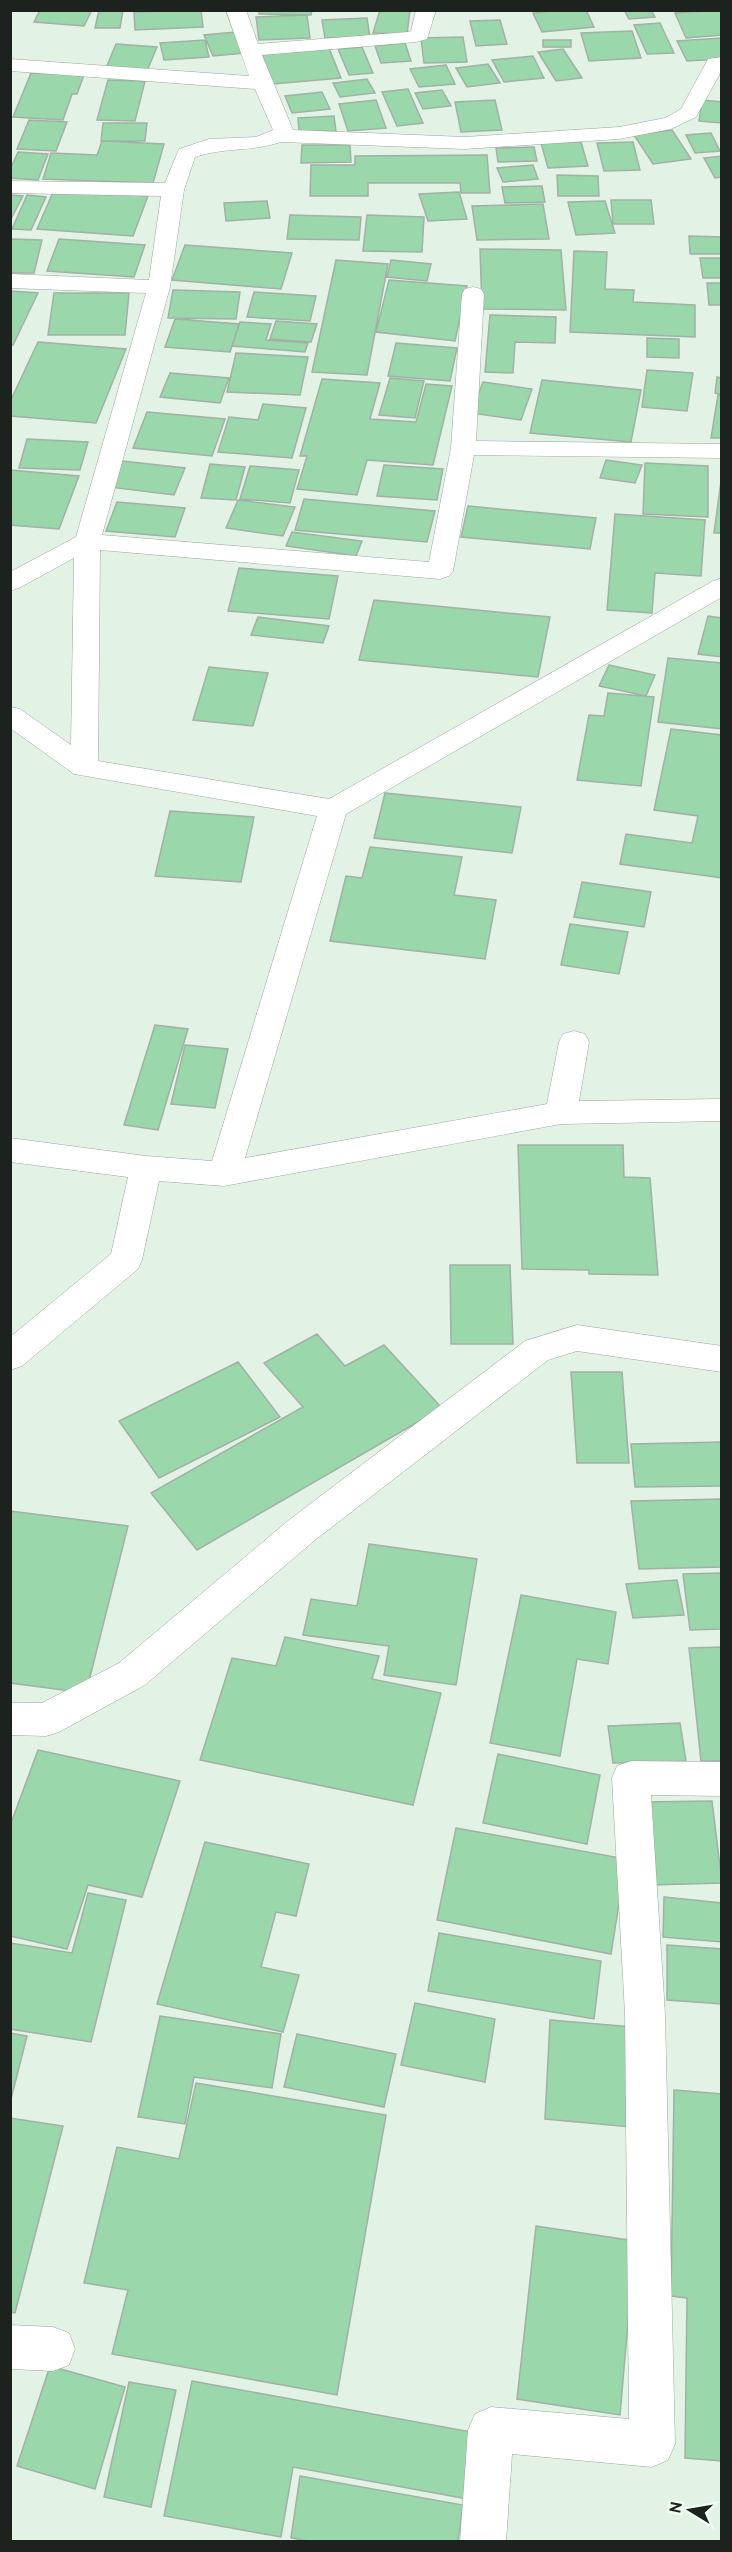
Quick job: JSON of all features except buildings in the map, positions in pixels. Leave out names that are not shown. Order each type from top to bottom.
[{"type":"street","points":[[236,10],[262,83],[281,121],[283,130],[279,136]]},
{"type":"street","points":[[252,50],[409,38],[420,35],[426,10]]},
{"type":"street","points":[[84,768],[87,541],[159,287],[173,190],[186,153],[209,145],[258,143],[279,136],[465,143],[620,134],[671,123],[689,113],[715,63],[722,63]]},
{"type":"street","points":[[10,65],[262,83]]},
{"type":"street","points":[[10,186],[173,190]]},
{"type":"street","points":[[10,281],[159,287]]},
{"type":"street","points":[[10,583],[87,541],[440,571],[463,448],[473,294]]},
{"type":"street","points":[[463,448],[722,451]]},
{"type":"street","points":[[10,715],[84,768],[333,809],[722,586]]},
{"type":"street","points":[[224,1174],[333,809]]},
{"type":"street","points":[[561,1113],[574,1042]]},
{"type":"street","points":[[10,1150],[146,1168],[224,1174],[561,1113],[722,1110]]},
{"type":"street","points":[[10,1356],[126,1260],[146,1168]]},
{"type":"street","points":[[10,1719],[46,1720],[132,1674],[302,1530],[537,1350],[577,1338],[722,1359]]},
{"type":"street","points":[[483,2541],[490,2430],[652,2444],[645,2014],[631,1778],[722,1779]]},
{"type":"street","points":[[10,2347],[53,2349]]}]
